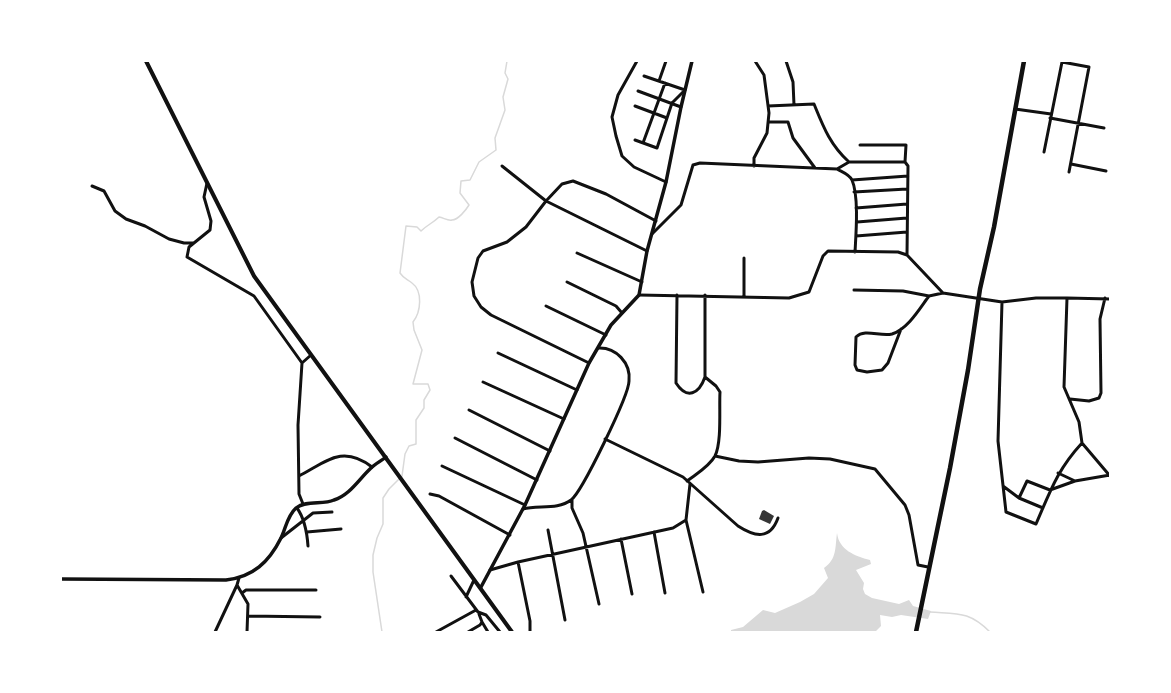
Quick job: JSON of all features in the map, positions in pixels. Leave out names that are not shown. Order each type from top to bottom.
[{"type":"main road","points":[[146,61],[254,276],[474,580],[481,587],[512,632]]},
{"type":"main road","points":[[916,632],[928,567],[950,468],[979,299],[994,228],[1024,61]]},
{"type":"street","points":[[637,61],[618,95],[612,117],[616,136],[622,156],[634,167],[666,182]]},
{"type":"street","points":[[659,81],[666,61]]},
{"type":"street","points":[[754,166],[754,158],[767,133],[768,122],[768,106],[764,75],[755,61]]},
{"type":"street","points":[[786,61],[793,82],[794,105]]},
{"type":"street","points":[[481,587],[538,480],[589,363],[606,335],[622,313],[639,295],[647,251],[666,182],[681,107],[693,62]]},
{"type":"street","points":[[1044,152],[1062,62],[1090,68],[1069,172]]},
{"type":"street","points":[[644,76],[685,90]]},
{"type":"street","points":[[643,143],[666,83]]},
{"type":"street","points":[[635,140],[657,148],[672,103],[685,90]]},
{"type":"street","points":[[638,92],[681,107]]},
{"type":"street","points":[[768,106],[814,104],[824,128],[836,150],[849,162]]},
{"type":"street","points":[[635,106],[667,118]]},
{"type":"street","points":[[1015,109],[1104,128]]},
{"type":"street","points":[[768,122],[788,122],[793,138],[815,168]]},
{"type":"street","points":[[860,145],[906,146],[905,162],[908,166],[907,255]]},
{"type":"street","points":[[837,169],[849,162],[905,162]]},
{"type":"street","points":[[652,234],[681,205],[693,166],[700,164],[837,169],[847,174],[852,180],[857,222],[856,252]]},
{"type":"street","points":[[1071,164],[1106,172]]},
{"type":"street","points":[[502,166],[546,201],[647,251]]},
{"type":"street","points":[[852,180],[908,176]]},
{"type":"street","points":[[207,181],[204,197],[211,221],[210,230],[193,243],[187,257],[254,296],[302,363],[298,425],[299,494],[303,504]]},
{"type":"street","points":[[589,363],[491,315],[480,306],[474,296],[472,282],[478,258],[483,250],[507,242],[526,227],[546,201],[562,184],[574,181],[606,194],[656,221]]},
{"type":"street","points":[[92,186],[104,191],[115,211],[126,219],[145,226],[169,239],[184,243],[193,243]]},
{"type":"street","points":[[854,192],[908,189]]},
{"type":"street","points":[[856,208],[907,204]]},
{"type":"street","points":[[857,222],[907,218]]},
{"type":"street","points":[[856,236],[907,232]]},
{"type":"street","points":[[639,295],[704,295],[789,298],[809,292],[823,256],[828,251],[898,252],[907,255],[943,294]]},
{"type":"street","points":[[577,253],[642,282]]},
{"type":"street","points":[[744,258],[744,296]]},
{"type":"street","points":[[567,282],[616,306],[622,313]]},
{"type":"street","points":[[854,290],[903,291],[929,296],[943,294],[1002,302],[1036,298],[1110,299]]},
{"type":"street","points":[[677,295],[676,383],[680,389],[686,393],[693,393],[702,386],[705,377],[704,295]]},
{"type":"street","points":[[901,330],[892,334],[859,334],[856,337],[855,365],[857,370],[868,372],[882,370],[888,363],[901,330],[917,313],[929,296]]},
{"type":"street","points":[[1067,298],[1064,386],[1079,422],[1082,443],[1094,460],[1110,475]]},
{"type":"street","points":[[1070,399],[1089,401],[1099,398],[1101,393],[1100,319],[1105,298]]},
{"type":"street","points":[[1002,302],[998,441],[1006,512],[1036,524],[1058,473],[1066,459],[1082,443]]},
{"type":"street","points":[[546,306],[606,335]]},
{"type":"street","points":[[442,466],[524,507],[556,506],[566,503],[572,499],[582,486],[630,382],[629,372],[625,362],[616,352],[606,347],[598,348]]},
{"type":"street","points":[[498,353],[577,390]]},
{"type":"street","points":[[302,363],[311,355]]},
{"type":"street","points":[[687,481],[707,466],[715,456],[718,441],[720,392],[716,386],[705,377]]},
{"type":"street","points":[[483,382],[564,420]]},
{"type":"street","points":[[468,410],[550,451]]},
{"type":"street","points":[[455,438],[538,480]]},
{"type":"street","points":[[605,439],[683,477],[738,526],[748,532],[756,535],[766,534],[775,526],[778,518]]},
{"type":"street","points":[[715,456],[739,461],[758,462],[809,458],[830,459],[875,469],[905,505],[909,515],[918,565],[928,567]]},
{"type":"street","points":[[299,476],[328,458],[355,457],[372,467]]},
{"type":"street","points":[[61,579],[226,580],[240,578],[252,573],[265,563],[281,538],[290,516],[297,508],[303,504],[336,500],[345,495],[372,467],[386,457]]},
{"type":"street","points":[[1058,473],[1075,481]]},
{"type":"street","points":[[1019,498],[1027,481],[1050,490],[1075,481],[1110,475]]},
{"type":"street","points":[[690,484],[686,520],[703,592]]},
{"type":"street","points":[[1003,486],[1019,498],[1042,508]]},
{"type":"street","points":[[430,494],[439,496],[510,535]]},
{"type":"street","points":[[572,499],[572,508],[583,533],[587,547],[599,604]]},
{"type":"street","points":[[297,508],[304,519],[308,546]]},
{"type":"street","points":[[281,538],[313,513],[332,512]]},
{"type":"street","points":[[490,570],[518,562],[673,528],[686,520]]},
{"type":"street","points":[[307,532],[341,529]]},
{"type":"street","points":[[548,530],[565,620]]},
{"type":"street","points":[[654,532],[665,594]]},
{"type":"street","points":[[621,540],[632,594]]},
{"type":"street","points":[[518,562],[530,621],[530,632]]},
{"type":"street","points":[[452,576],[466,597],[481,615],[482,622],[488,632]]},
{"type":"street","points":[[215,632],[240,578]]},
{"type":"street","points":[[466,597],[474,580]]},
{"type":"street","points":[[237,585],[248,604],[247,632]]},
{"type":"street","points":[[242,593],[246,590],[316,590]]},
{"type":"street","points":[[436,632],[477,611]]},
{"type":"street","points":[[477,611],[486,615],[500,632]]},
{"type":"street","points":[[248,616],[320,618]]},
{"type":"street","points":[[468,632],[480,625],[482,622]]},
{"type":"shaded area","points":[[837,533],[838,539],[844,548],[853,554],[870,560],[871,564],[856,570],[864,583],[863,589],[865,594],[872,598],[899,604],[909,600],[913,606],[931,611],[928,619],[901,615],[892,617],[880,615],[881,626],[875,632],[731,632],[731,630],[743,627],[763,610],[775,613],[814,594],[828,578],[824,568],[833,557]]},
{"type":"building","points":[[764,510],[774,516],[770,524],[759,519],[762,511]]},
{"type":"waterway","points":[[382,632],[373,572],[373,555],[377,538],[383,524],[383,498],[389,489],[402,476],[405,454],[409,446],[416,444],[416,420],[424,408],[424,400],[430,390],[428,384],[413,384],[422,350],[414,330],[413,322],[418,313],[420,302],[416,287],[400,273],[406,226],[417,227],[421,231],[439,217],[454,220],[459,217],[469,205],[460,193],[461,181],[470,180],[479,162],[496,150],[495,138],[505,110],[503,97],[508,79],[505,73],[507,61]]},
{"type":"waterway","points":[[930,612],[963,615],[976,620],[990,632]]}]
